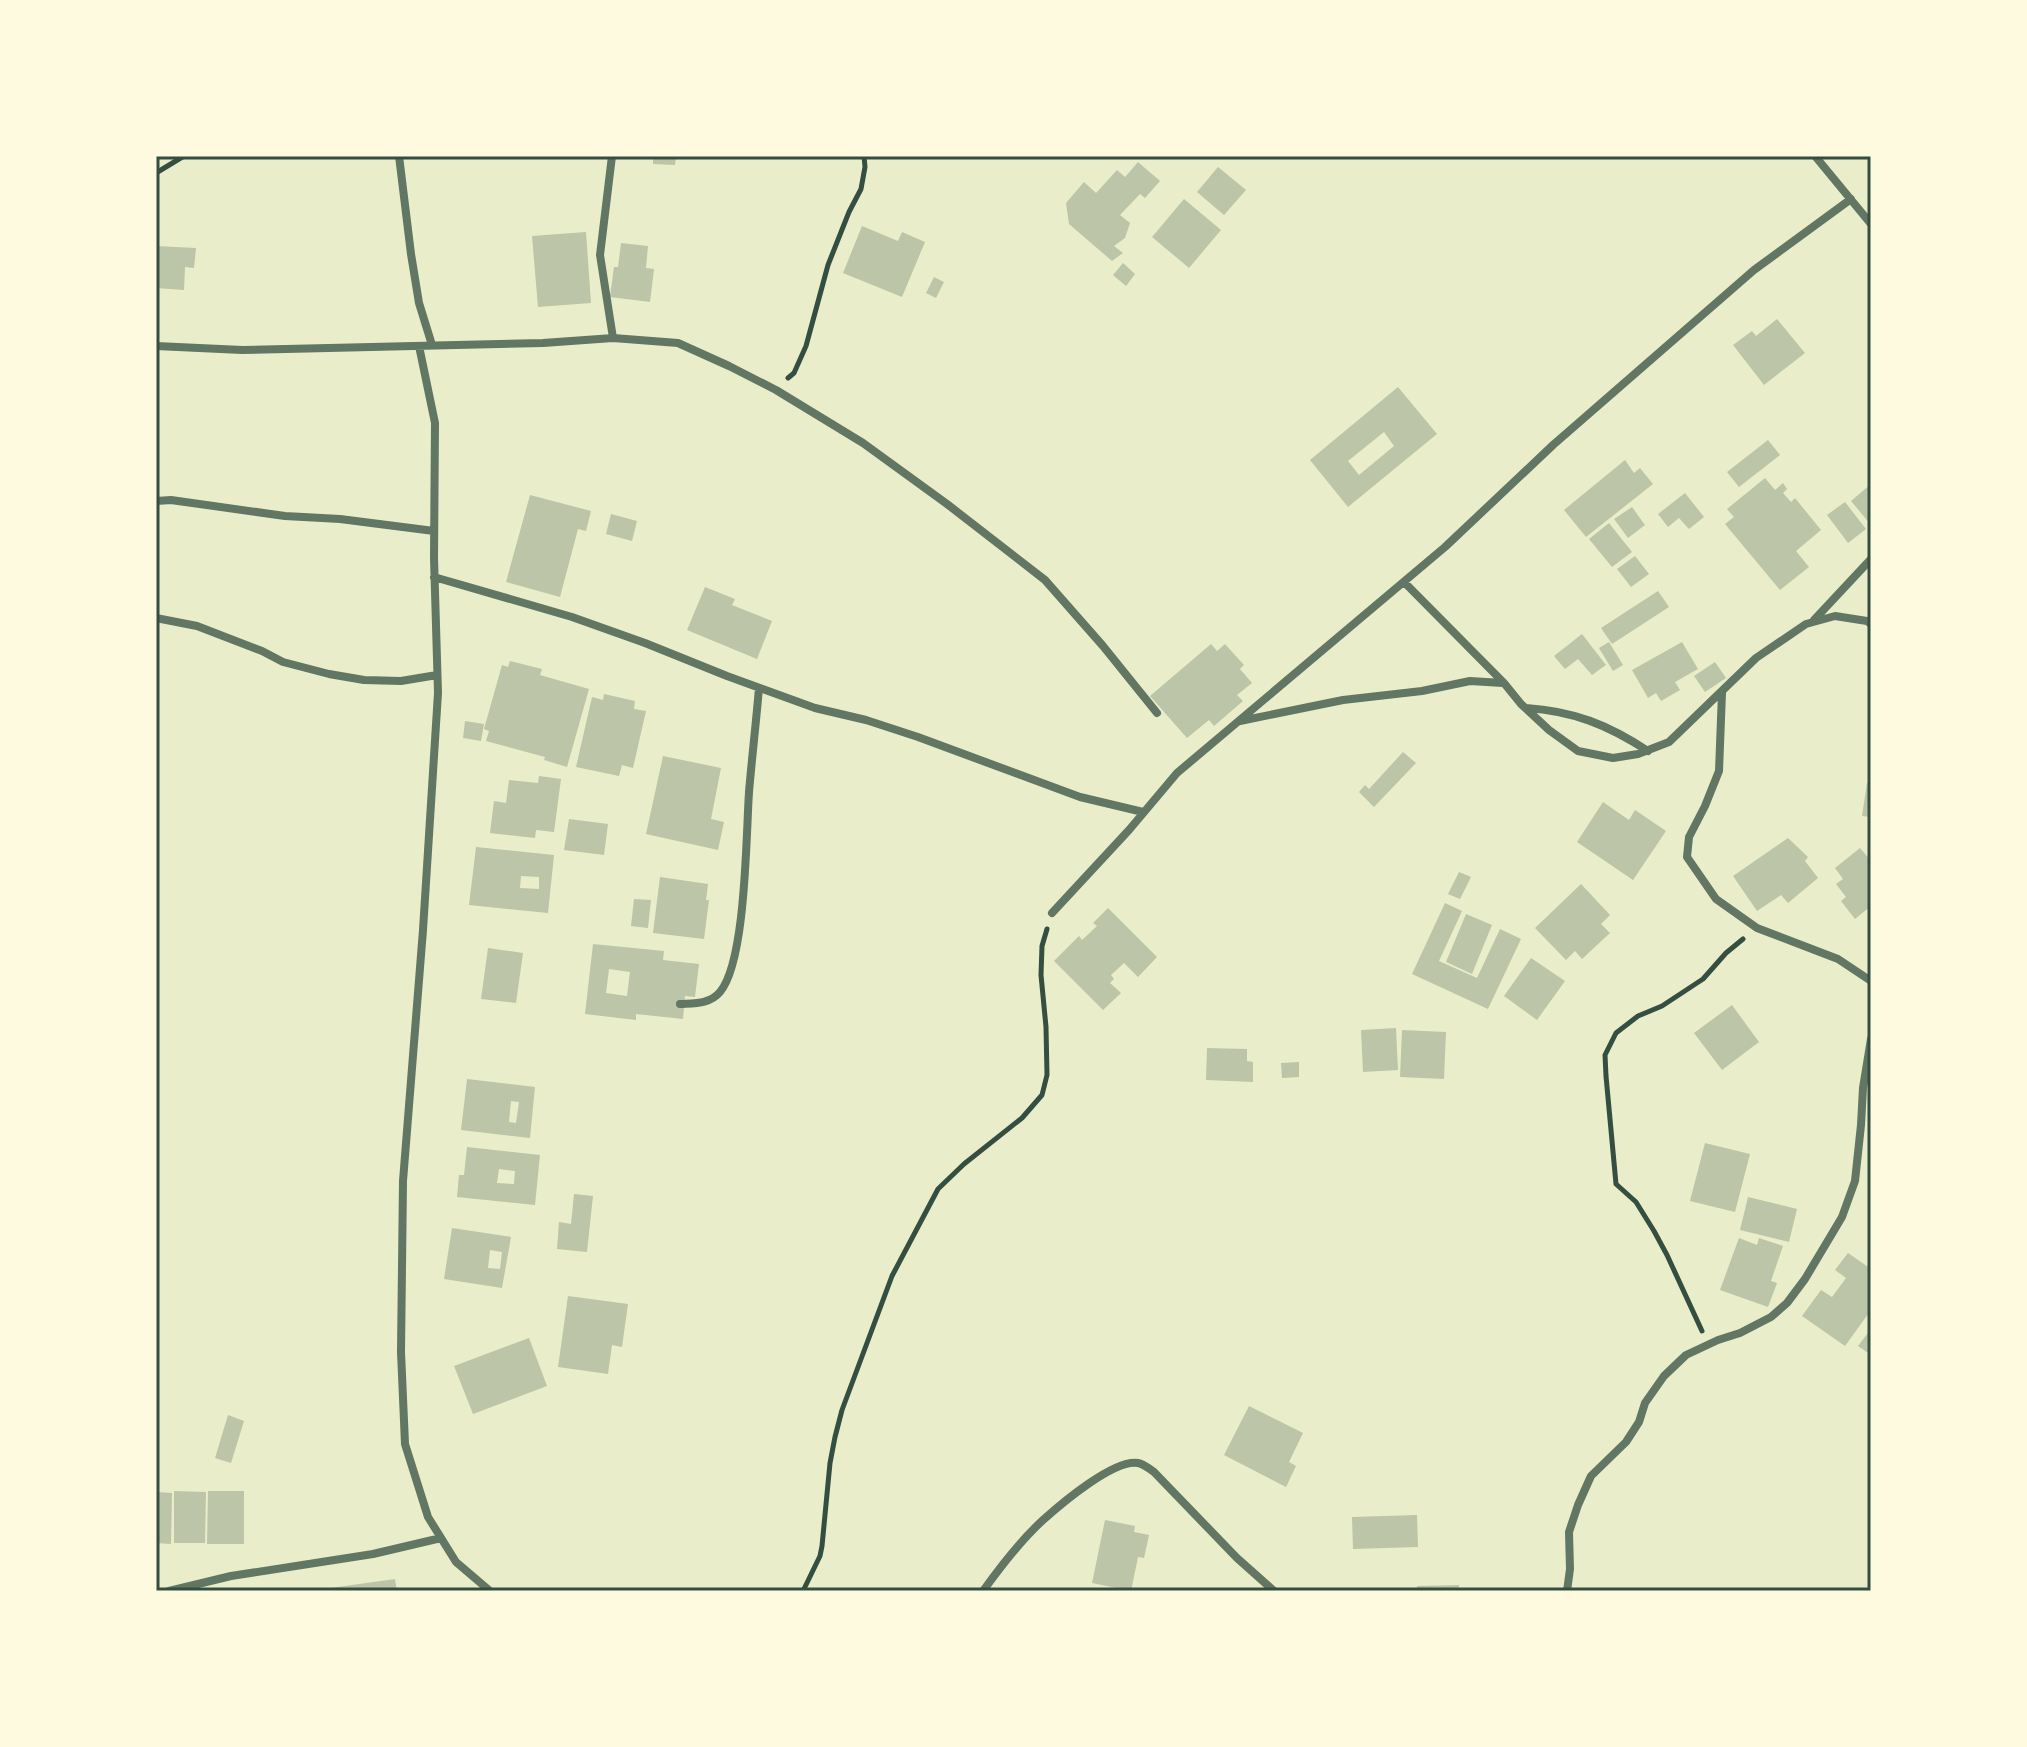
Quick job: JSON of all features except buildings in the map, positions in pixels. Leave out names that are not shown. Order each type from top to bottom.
[{"type":"street","points":[[399,156],[419,303],[432,345]]},
{"type":"street","points":[[612,156],[600,255],[613,338]]},
{"type":"street","points":[[1815,156],[1871,224]]},
{"type":"street","points":[[1052,913],[1177,773],[1445,547],[1553,445],[1754,270],[1851,199]]},
{"type":"street","points":[[156,346],[242,350],[543,343],[613,338],[678,343],[776,390],[863,443],[947,504],[1045,580],[1157,713]]},
{"type":"street","points":[[419,346],[435,423],[434,577],[438,693],[403,1181],[401,1352],[405,1444],[428,1517],[456,1562],[490,1591]]},
{"type":"street","points":[[156,501],[171,500],[285,516],[340,519],[434,531]]},
{"type":"street","points":[[1812,622],[1871,559]]},
{"type":"street","points":[[434,577],[572,617],[815,708],[918,737],[1080,797],[1143,812]]},
{"type":"street","points":[[1404,582],[1549,730],[1578,751],[1613,758],[1638,754],[1669,742],[1756,658],[1806,624],[1835,616],[1871,624]]},
{"type":"street","points":[[156,618],[197,626],[283,662],[329,674],[364,680],[401,681],[437,675]]},
{"type":"street","points":[[1240,721],[1343,700],[1422,691],[1470,681],[1504,683]]},
{"type":"street","points":[[680,1004],[703,1003],[718,995],[732,965],[739,929],[759,688]]},
{"type":"street","points":[[1722,693],[1719,771],[1689,837],[1687,857],[1716,899],[1757,928],[1838,959],[1871,981]]},
{"type":"street","points":[[1526,708],[1583,717],[1606,726],[1648,751]]},
{"type":"street","points":[[1567,1591],[1569,1532],[1591,1476],[1626,1442],[1639,1422],[1645,1403],[1664,1376],[1686,1355],[1740,1333],[1771,1317],[1787,1303],[1842,1217],[1855,1181],[1863,1088],[1871,1039]]},
{"type":"street","points":[[983,1591],[1042,1521],[1102,1474],[1119,1466],[1139,1463],[1154,1472],[1237,1558],[1274,1591]]},
{"type":"street","points":[[169,1591],[231,1576],[373,1554],[441,1538]]},
{"type":"path","points":[[156,173],[184,156]]},
{"type":"path","points":[[776,390],[794,373],[806,346],[828,265],[861,189],[864,156]]},
{"type":"path","points":[[803,1591],[820,1556],[830,1463],[842,1410],[892,1276],[938,1189],[1022,1118],[1042,1095],[1047,1075],[1042,946],[1052,913]]},
{"type":"path","points":[[1709,1344],[1654,1231],[1636,1202],[1616,1184],[1605,1055],[1616,1033],[1638,1016],[1662,1006],[1703,979],[1726,953],[1757,928]]}]
